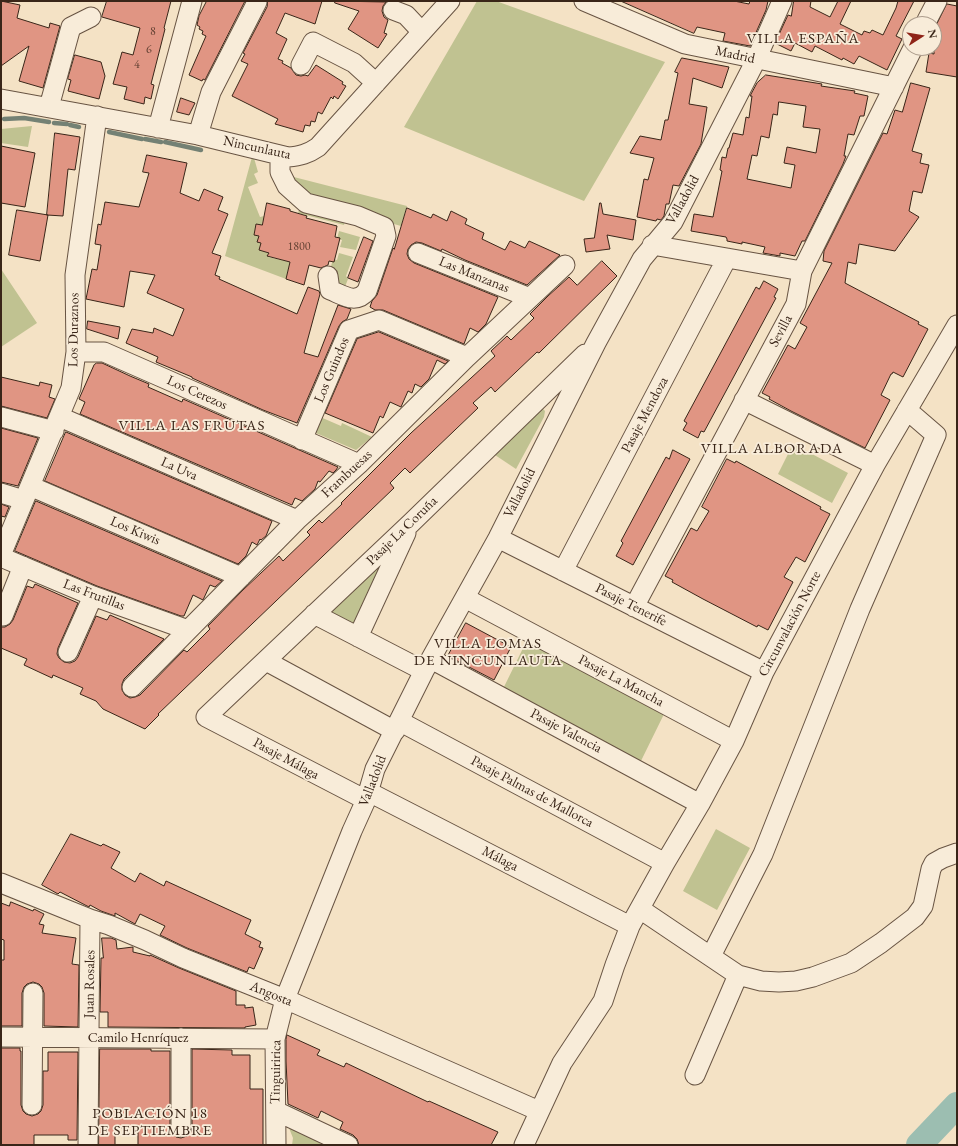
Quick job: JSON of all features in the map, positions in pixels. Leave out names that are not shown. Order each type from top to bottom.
[{"type":"street","points":[[158,128],[192,1]]},
{"type":"street","name":"Nincunlauta","points":[[1,99],[198,135],[280,155],[298,156],[308,153],[318,147],[450,1]]},
{"type":"street","name":"Madrid","points":[[584,1],[685,44],[756,60],[894,87]]},
{"type":"street","name":"Valladolid","points":[[285,999],[349,838],[368,796],[375,769],[427,665],[498,538],[596,343],[642,259],[652,245],[673,222],[756,60],[782,1]]},
{"type":"street","points":[[929,16],[937,1]]},
{"type":"street","points":[[198,135],[211,92],[257,2]]},
{"type":"street","points":[[401,9],[422,32]]},
{"type":"street","points":[[49,107],[70,26],[91,17]]},
{"type":"street","points":[[301,66],[313,42],[354,62],[376,83]]},
{"type":"street","name":"Sevilla","points":[[634,607],[796,304],[802,271],[909,56]]},
{"type":"street","name":"Los Duraznos","points":[[1,556],[71,388],[76,352],[75,275],[97,116]]},
{"type":"street","points":[[280,155],[280,172],[287,186],[306,203],[358,216],[384,227],[386,236],[367,291],[362,297],[356,299],[350,298],[330,290],[328,276]]},
{"type":"street","points":[[652,245],[802,271]]},
{"type":"street","name":"Las Manzanas","points":[[418,253],[530,298]]},
{"type":"street","name":"Pasaje Mendoza","points":[[563,571],[727,258]]},
{"type":"street","name":"Frambuesas","points":[[132,687],[297,520],[359,464],[467,357],[565,265]]},
{"type":"street","name":"Los Guindos","points":[[302,440],[349,330],[379,320],[467,357]]},
{"type":"street","name":"Circunvalación Norte","points":[[524,1145],[562,1063],[603,1001],[630,926],[700,804],[734,741],[764,672],[875,465],[957,325]]},
{"type":"street","name":"Pasaje La Coruña","points":[[206,717],[411,523],[596,343]]},
{"type":"street","name":"Los Cerezos","points":[[76,352],[104,352],[359,464]]},
{"type":"street","points":[[744,400],[875,465]]},
{"type":"street","points":[[711,956],[763,854],[860,609],[936,435],[908,410]]},
{"type":"street","name":"La Uva","points":[[1,417],[57,424],[297,520]]},
{"type":"street","name":"Los Kiwis","points":[[1,493],[27,493],[241,577]]},
{"type":"street","points":[[358,637],[411,523]]},
{"type":"street","name":"Pasaje Tenerife","points":[[498,538],[764,672]]},
{"type":"street","name":"Las Frutillas","points":[[1,556],[93,596],[188,630]]},
{"type":"street","points":[[3,616],[23,566]]},
{"type":"street","points":[[68,652],[93,596]]},
{"type":"street","name":"Pasaje La Mancha","points":[[465,598],[734,741]]},
{"type":"street","name":"Pasaje Valencia","points":[[314,614],[358,637],[427,665],[700,804]]},
{"type":"street","name":"Pasaje Palmas de Mallorca","points":[[266,661],[665,863]]},
{"type":"street","name":"Pasaje Málaga","points":[[206,717],[368,796]]},
{"type":"street","name":"Málaga","points":[[368,796],[630,926]]},
{"type":"street","points":[[640,909],[738,975],[761,981],[796,981],[813,977],[851,963],[882,943],[915,917],[923,906],[931,869],[934,863],[957,853]]},
{"type":"street","name":"Angosta","points":[[1,884],[116,928],[183,958],[285,999],[539,1111]]},
{"type":"street","name":"Juan Rosales","points":[[88,1145],[90,919]]},
{"type":"street","points":[[695,1075],[738,975]]},
{"type":"street","points":[[32,1105],[33,993]]},
{"type":"street","name":"Tinguiririca","points":[[276,1145],[275,1039],[285,999]]},
{"type":"street","name":"Camilo Henríquez","points":[[1,1037],[275,1039]]},
{"type":"street","points":[[181,1038],[181,1127]]},
{"type":"street","points":[[276,1111],[348,1145]]},
{"type":"green space","points":[[477,1],[496,1],[665,62],[584,201],[404,127]]},
{"type":"green space","points":[[32,126],[28,147],[1,143],[1,129]]},
{"type":"green space","points":[[252,157],[254,158],[258,172],[254,174],[258,183],[248,187],[260,217],[264,216],[262,225],[256,224],[254,234],[259,236],[258,242],[261,243],[259,250],[269,253],[268,257],[290,262],[286,279],[225,256]]},
{"type":"green space","points":[[286,175],[407,206],[401,226],[309,200]]},
{"type":"green space","points":[[285,187],[346,217],[344,225],[298,213],[300,207],[292,205]]},
{"type":"green space","points":[[339,231],[360,237],[356,250],[340,247],[342,240],[337,239]]},
{"type":"green space","points":[[339,253],[353,257],[346,276],[348,279],[343,292],[330,270],[333,259],[337,260]]},
{"type":"green space","points":[[1,269],[37,323],[1,347]]},
{"type":"green space","points":[[539,409],[543,409],[545,411],[544,417],[516,469],[492,453]]},
{"type":"green space","points":[[318,416],[341,426],[342,423],[372,437],[356,450],[311,431]]},
{"type":"green space","points":[[793,444],[848,473],[832,503],[778,474]]},
{"type":"green space","points":[[379,564],[381,565],[354,625],[332,616],[329,610]]},
{"type":"green space","points":[[528,638],[666,710],[638,767],[501,693]]},
{"type":"green space","points":[[716,829],[750,848],[717,910],[683,891]]},
{"type":"green space","points":[[289,1128],[297,1128],[323,1138],[320,1145],[292,1145],[293,1138]]},
{"type":"building","points":[[1,1],[20,5],[17,18],[49,28],[50,23],[60,26],[43,88],[19,81],[29,46],[1,66]]},
{"type":"building","points":[[107,1],[171,1],[151,84],[154,85],[151,99],[145,97],[144,104],[124,99],[127,87],[113,84],[122,52],[133,55],[140,28],[102,17]]},
{"type":"building","points":[[207,1],[245,1],[205,80],[203,79],[202,81],[189,75],[206,36],[202,34],[203,31],[199,29],[200,27],[197,25],[199,16]]},
{"type":"building","points":[[268,1],[322,1],[315,24],[285,13],[276,33],[287,39],[278,59],[283,61],[282,63],[291,68],[296,75],[301,76],[308,76],[316,65],[343,82],[342,84],[346,86],[338,99],[334,96],[333,99],[331,97],[322,114],[318,112],[315,122],[311,121],[310,126],[305,125],[303,132],[275,124],[278,119],[232,96],[248,64],[241,61],[245,54],[243,53],[267,7]]},
{"type":"building","points":[[335,1],[386,2],[382,11],[384,17],[388,20],[384,33],[387,34],[378,48],[348,29],[359,11],[335,3]]},
{"type":"building","points":[[621,1],[734,1],[749,4],[750,1],[768,1],[766,10],[750,46],[723,41],[725,33],[697,27],[694,33]]},
{"type":"building","points":[[794,1],[811,1],[810,7],[830,17],[838,1],[851,1],[840,24],[862,35],[864,31],[870,33],[872,30],[883,35],[898,1],[914,1],[906,16],[902,16],[902,24],[896,36],[902,39],[887,70],[859,56],[854,64],[843,58],[842,60],[815,46],[812,52],[795,43],[791,51],[775,43],[788,15],[791,16]]},
{"type":"building","points":[[947,4],[957,6],[957,77],[926,72],[929,56],[942,56],[941,16]]},
{"type":"building","points":[[75,55],[101,62],[105,76],[99,99],[68,91],[71,80],[68,79]]},
{"type":"building","points":[[682,58],[729,67],[722,88],[693,78],[689,104],[707,107],[701,144],[679,186],[673,185],[669,204],[666,204],[664,216],[661,220],[657,219],[656,221],[637,217],[644,179],[648,180],[654,158],[630,153],[640,136],[661,140],[665,120],[668,120],[678,73],[675,72]]},
{"type":"building","points":[[766,75],[822,84],[821,86],[855,91],[854,93],[868,96],[864,116],[860,116],[854,135],[848,134],[844,156],[846,156],[843,164],[805,241],[802,241],[795,256],[780,253],[780,256],[763,253],[765,247],[742,242],[742,244],[727,241],[726,237],[691,231],[694,214],[713,217],[722,171],[720,170],[722,157],[726,158],[733,133],[743,135],[746,117],[749,118],[752,96],[750,96],[757,83]],"holes":[[[779,102],[806,106],[803,127],[820,129],[816,153],[787,147],[784,163],[795,165],[791,188],[747,179],[752,155],[757,156],[761,136],[769,138],[773,114],[777,115]]]},
{"type":"building","points":[[911,83],[930,88],[912,151],[922,154],[920,163],[929,165],[922,193],[913,191],[909,211],[919,217],[895,251],[859,244],[856,264],[848,262],[845,283],[919,322],[918,324],[928,329],[903,377],[893,372],[891,374],[881,395],[890,400],[865,448],[791,411],[769,399],[770,397],[762,393],[788,345],[795,349],[807,327],[800,323],[832,263],[823,261],[824,251],[883,133],[887,134],[895,110],[902,112]]},
{"type":"building","points":[[181,98],[195,103],[189,115],[177,112]]},
{"type":"building","points":[[55,133],[80,137],[75,170],[68,169],[63,216],[47,215]]},
{"type":"building","points":[[1,146],[35,153],[25,207],[1,203]]},
{"type":"building","points":[[147,155],[187,163],[180,193],[199,201],[204,189],[223,197],[218,210],[228,214],[212,253],[221,256],[215,275],[220,277],[219,279],[297,314],[308,287],[319,291],[320,294],[304,353],[318,357],[338,305],[351,309],[347,319],[339,326],[297,423],[263,410],[156,362],[158,357],[126,343],[132,329],[153,333],[154,328],[173,336],[184,309],[147,293],[155,275],[130,271],[124,307],[86,299],[92,269],[97,270],[101,245],[95,244],[98,224],[101,225],[105,202],[139,207],[149,173],[143,172]]},
{"type":"building","points":[[267,203],[290,209],[290,211],[307,216],[306,218],[337,226],[335,237],[340,238],[334,262],[329,261],[328,265],[321,268],[309,265],[304,285],[286,279],[290,262],[267,256],[269,253],[259,250],[261,243],[257,242],[259,236],[254,235],[256,224],[262,225]]},
{"type":"building","points":[[600,203],[603,214],[636,220],[633,240],[607,235],[610,249],[586,252],[584,239],[594,238]]},
{"type":"building","points":[[407,208],[431,218],[433,214],[447,221],[451,211],[467,219],[465,224],[484,233],[482,239],[505,250],[510,241],[525,248],[529,241],[560,255],[527,285],[442,249],[441,251],[416,242],[411,245],[407,254],[409,259],[414,263],[498,297],[486,324],[478,332],[470,328],[464,344],[383,310],[375,310],[370,307],[372,301],[377,295]]},
{"type":"building","points":[[17,210],[48,215],[40,261],[9,255]]},
{"type":"building","points":[[364,237],[373,241],[358,282],[348,278]]},
{"type":"building","points":[[602,261],[617,276],[539,353],[537,352],[495,392],[491,387],[473,403],[478,408],[410,473],[405,468],[390,483],[394,488],[158,714],[159,715],[145,729],[103,709],[96,701],[80,694],[83,688],[53,675],[52,678],[24,665],[27,659],[1,648],[1,627],[5,627],[10,624],[27,586],[33,588],[35,584],[78,603],[58,648],[57,654],[64,662],[70,663],[75,661],[78,657],[96,616],[107,620],[110,615],[164,639],[124,679],[122,690],[125,695],[130,698],[140,695],[184,650],[187,652],[210,629],[208,626],[243,590],[279,556],[283,561],[310,535],[307,532],[319,520],[322,523],[411,433],[495,356],[491,351],[507,336],[511,340],[534,318],[530,314],[548,296],[569,277],[577,285]]},
{"type":"building","points":[[764,281],[778,289],[774,297],[776,298],[704,432],[701,431],[698,438],[683,430],[687,423],[684,421],[756,287],[759,289]]},
{"type":"building","points":[[88,321],[120,327],[118,339],[87,329]]},
{"type":"building","points":[[379,332],[448,361],[445,364],[437,360],[429,379],[421,387],[415,384],[412,393],[408,391],[401,407],[390,402],[383,418],[380,416],[373,433],[325,413],[357,339]]},
{"type":"building","points":[[97,363],[102,363],[149,384],[148,387],[182,402],[183,399],[338,467],[333,473],[329,471],[320,482],[318,481],[315,489],[302,501],[295,498],[292,505],[80,414],[85,402],[79,399],[94,365]]},
{"type":"building","points":[[1,377],[39,386],[40,382],[52,385],[49,397],[55,399],[47,418],[1,406]]},
{"type":"building","points":[[1,428],[38,438],[18,486],[1,482]]},
{"type":"building","points":[[66,432],[272,521],[266,536],[261,540],[260,539],[257,545],[252,542],[246,556],[238,564],[45,481]]},
{"type":"building","points":[[673,450],[690,459],[633,565],[616,556],[623,543],[621,541],[666,457],[669,459]]},
{"type":"building","points":[[727,459],[735,463],[736,461],[821,507],[820,509],[830,514],[805,562],[796,557],[784,577],[793,582],[768,630],[758,625],[757,627],[703,599],[672,582],[673,580],[665,576],[691,528],[697,531],[709,511],[702,507]]},
{"type":"building","points":[[36,501],[222,581],[215,587],[210,585],[203,600],[193,595],[184,616],[181,616],[97,586],[15,551]]},
{"type":"building","points":[[1,504],[9,507],[5,517],[1,516]]},
{"type":"building","points":[[466,623],[511,647],[494,680],[448,656]]},
{"type":"building","points":[[71,834],[101,846],[103,844],[120,852],[111,868],[135,882],[140,873],[164,886],[166,881],[251,920],[245,934],[261,942],[259,947],[263,948],[254,969],[249,967],[247,972],[187,948],[160,935],[165,926],[140,914],[135,924],[115,913],[115,916],[90,905],[89,907],[60,892],[58,894],[42,885]]},
{"type":"building","points":[[11,902],[33,911],[34,909],[44,914],[39,924],[44,925],[42,933],[76,938],[72,964],[79,965],[78,1027],[44,1026],[44,993],[39,984],[33,982],[24,987],[22,993],[22,1026],[1,1026],[1,960],[4,960],[4,940],[1,939],[1,903],[9,906]]},
{"type":"building","points":[[102,938],[111,938],[116,940],[117,949],[133,947],[133,952],[150,955],[236,991],[236,1005],[245,1005],[245,1008],[253,1007],[256,1025],[245,1028],[108,1027],[108,1012],[100,1012],[101,958],[103,958]]},
{"type":"building","points":[[287,1035],[320,1050],[317,1055],[344,1067],[346,1063],[428,1102],[429,1101],[498,1132],[491,1145],[359,1145],[357,1139],[353,1135],[340,1129],[343,1122],[321,1111],[318,1118],[288,1104],[286,1061]]},
{"type":"building","points":[[1,1048],[20,1048],[21,1105],[26,1114],[32,1116],[41,1111],[43,1105],[43,1071],[48,1071],[48,1052],[78,1052],[77,1140],[68,1140],[68,1135],[34,1135],[34,1145],[1,1145]]},
{"type":"building","points":[[100,1049],[151,1049],[151,1051],[170,1051],[170,1127],[172,1133],[176,1137],[181,1138],[187,1136],[191,1132],[192,1127],[192,1049],[232,1050],[232,1055],[250,1055],[250,1089],[263,1089],[263,1145],[138,1145],[138,1127],[115,1128],[115,1145],[99,1145]]},
{"type":"waterway","points":[[4,119],[24,118],[49,122]]},
{"type":"waterway","points":[[54,123],[67,124]]},
{"type":"waterway","points":[[70,125],[79,127]]},
{"type":"waterway","points":[[109,132],[142,139]]},
{"type":"waterway","points":[[145,139],[161,142]]},
{"type":"waterway","points":[[165,142],[201,150]]},
{"type":"waterway","points":[[919,1145],[957,1105]]},
{"type":"district","name":"VILLA ESPAÑA","points":[[803,39]]},
{"type":"district","name":"VILLA LAS FRUTAS","points":[[192,426]]},
{"type":"district","name":"VILLA ALBORADA","points":[[772,449]]},
{"type":"district","name":"VILLA LOMAS DE NINCUNLAUTA","points":[[488,652]]},
{"type":"district","name":"POBLACIÓN 18 DE SEPTIEMBRE","points":[[150,1122]]}]
